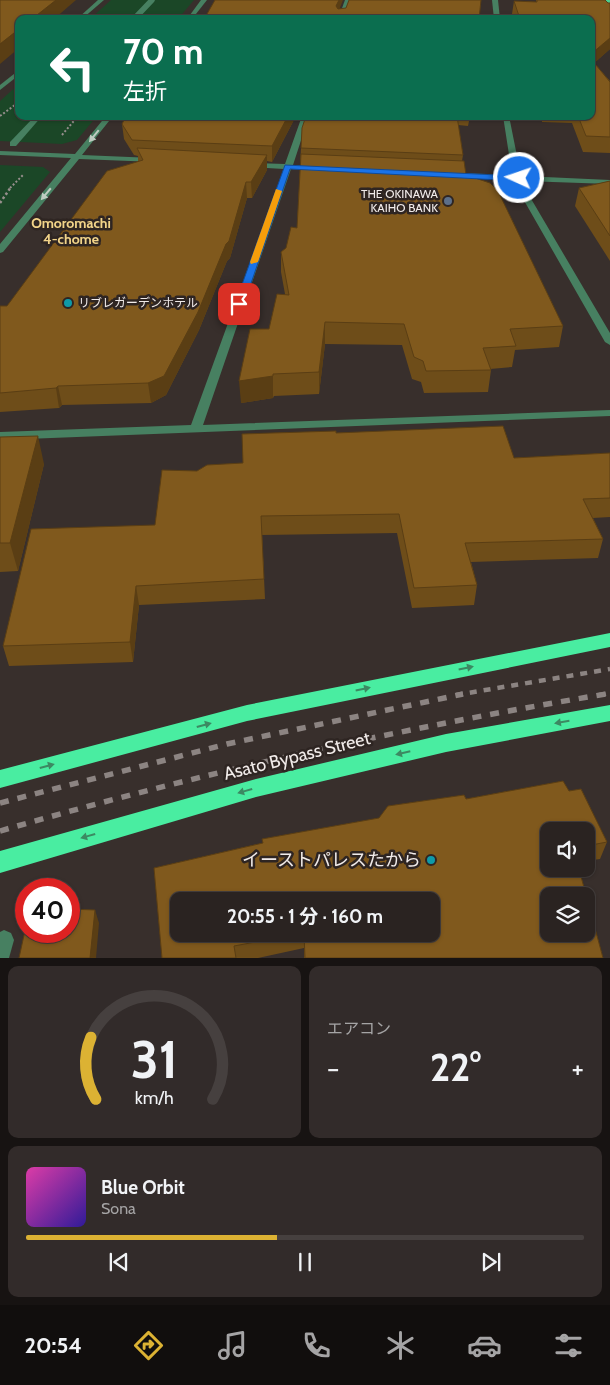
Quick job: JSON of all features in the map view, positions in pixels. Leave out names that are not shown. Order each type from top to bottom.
[{"type":"highway","points":[[0,779],[247,713],[610,640]]},
{"type":"highway","name":"Asato Bypass Street","points":[[0,862],[256,788],[446,743],[610,713]]},
{"type":"main road","points":[[578,0],[610,1]]},
{"type":"street","points":[[84,15],[101,0]]},
{"type":"street","points":[[138,15],[152,0]]},
{"type":"street","points":[[192,15],[204,0]]},
{"type":"street","points":[[342,15],[348,0]]},
{"type":"street","points":[[495,0],[497,15]]},
{"type":"street","points":[[0,88],[15,75]]},
{"type":"street","points":[[13,144],[35,120]]},
{"type":"street","points":[[0,250],[107,120]]},
{"type":"street","points":[[196,428],[305,120]]},
{"type":"street","points":[[506,120],[507,132],[519,178],[530,205],[610,342]]},
{"type":"street","points":[[0,152],[163,161]]},
{"type":"street","points":[[240,164],[327,169]]},
{"type":"street","points":[[446,175],[610,182]]},
{"type":"street","points":[[0,436],[610,414]]},
{"type":"path","points":[[0,116],[15,105]]},
{"type":"path","points":[[55,140],[75,120]]},
{"type":"path","points":[[0,203],[12,185],[28,172]]},
{"type":"green space","points":[[111,0],[194,0],[181,15],[94,15]]},
{"type":"green space","points":[[15,88],[15,120],[94,120],[77,140],[62,144],[0,141],[0,101]]},
{"type":"green space","points":[[0,165],[43,167],[50,172],[0,232]]},
{"type":"building","points":[[0,0],[56,0],[37,15],[15,15],[15,32],[0,44]]},
{"type":"building","points":[[215,0],[339,0],[336,6],[338,9],[346,8],[349,0],[481,0],[479,15],[206,15]]},
{"type":"building","points":[[537,0],[605,0],[610,3],[610,38],[595,51],[595,15],[519,15],[514,1],[537,2]]},
{"type":"building","points":[[595,64],[610,82],[610,137],[586,136],[580,120],[595,120]]},
{"type":"building","points":[[124,120],[286,120],[272,146],[132,140],[122,124]]},
{"type":"building","points":[[305,120],[458,120],[463,155],[301,148],[302,128]]},
{"type":"building","points":[[137,148],[267,155],[251,182],[246,182],[229,241],[226,244],[198,312],[164,376],[148,383],[58,386],[56,388],[0,393],[0,306],[7,306],[107,171],[143,160]]},
{"type":"building","points":[[301,154],[464,161],[466,175],[490,183],[498,191],[563,326],[510,329],[516,346],[483,348],[491,370],[426,371],[423,361],[414,357],[404,324],[325,322],[319,372],[273,374],[273,376],[239,381],[250,329],[269,329],[277,294],[289,295],[281,252],[286,248],[291,227],[297,228]]},
{"type":"building","points":[[610,181],[610,236],[579,188]]},
{"type":"building","points":[[503,426],[514,458],[610,453],[610,498],[583,499],[603,539],[465,543],[477,585],[414,588],[399,514],[261,516],[264,579],[136,586],[130,642],[3,646],[31,529],[155,525],[162,470],[197,471],[207,465],[243,463],[242,434],[336,431],[336,433]]},
{"type":"building","points":[[38,436],[10,543],[0,543],[0,437]]},
{"type":"building","points":[[563,781],[569,791],[581,789],[607,842],[595,844],[595,822],[540,822],[540,877],[581,877],[584,887],[540,887],[540,942],[595,942],[595,928],[603,958],[305,958],[304,942],[440,942],[440,892],[170,892],[170,942],[255,942],[234,946],[236,958],[162,958],[154,868],[263,843],[262,839],[379,818],[388,806],[464,795],[466,799]]},
{"type":"building","points":[[80,909],[95,910],[90,958],[19,958],[22,943],[80,943]]},
{"type":"railway","points":[[456,695],[610,669]]},
{"type":"railway","points":[[599,695],[610,693]]},
{"type":"railway","points":[[0,803],[227,744],[463,694]]},
{"type":"railway","points":[[0,831],[150,790],[301,754],[529,707],[606,694]]},
{"type":"slow traffic","points":[[254,262],[279,191]]},
{"type":"place","name":"THE OKINAWA KAIHO BANK","points":[[448,201]]},
{"type":"place","name":"リブレガーデンホテル","points":[[68,303]]},
{"type":"place","name":"イーストパレスたから","points":[[431,860]]},
{"type":"district","name":"Omoromachi 4-chome","points":[[71,232]]},
{"type":"route","points":[[239,304],[287,167],[519,178]]}]
